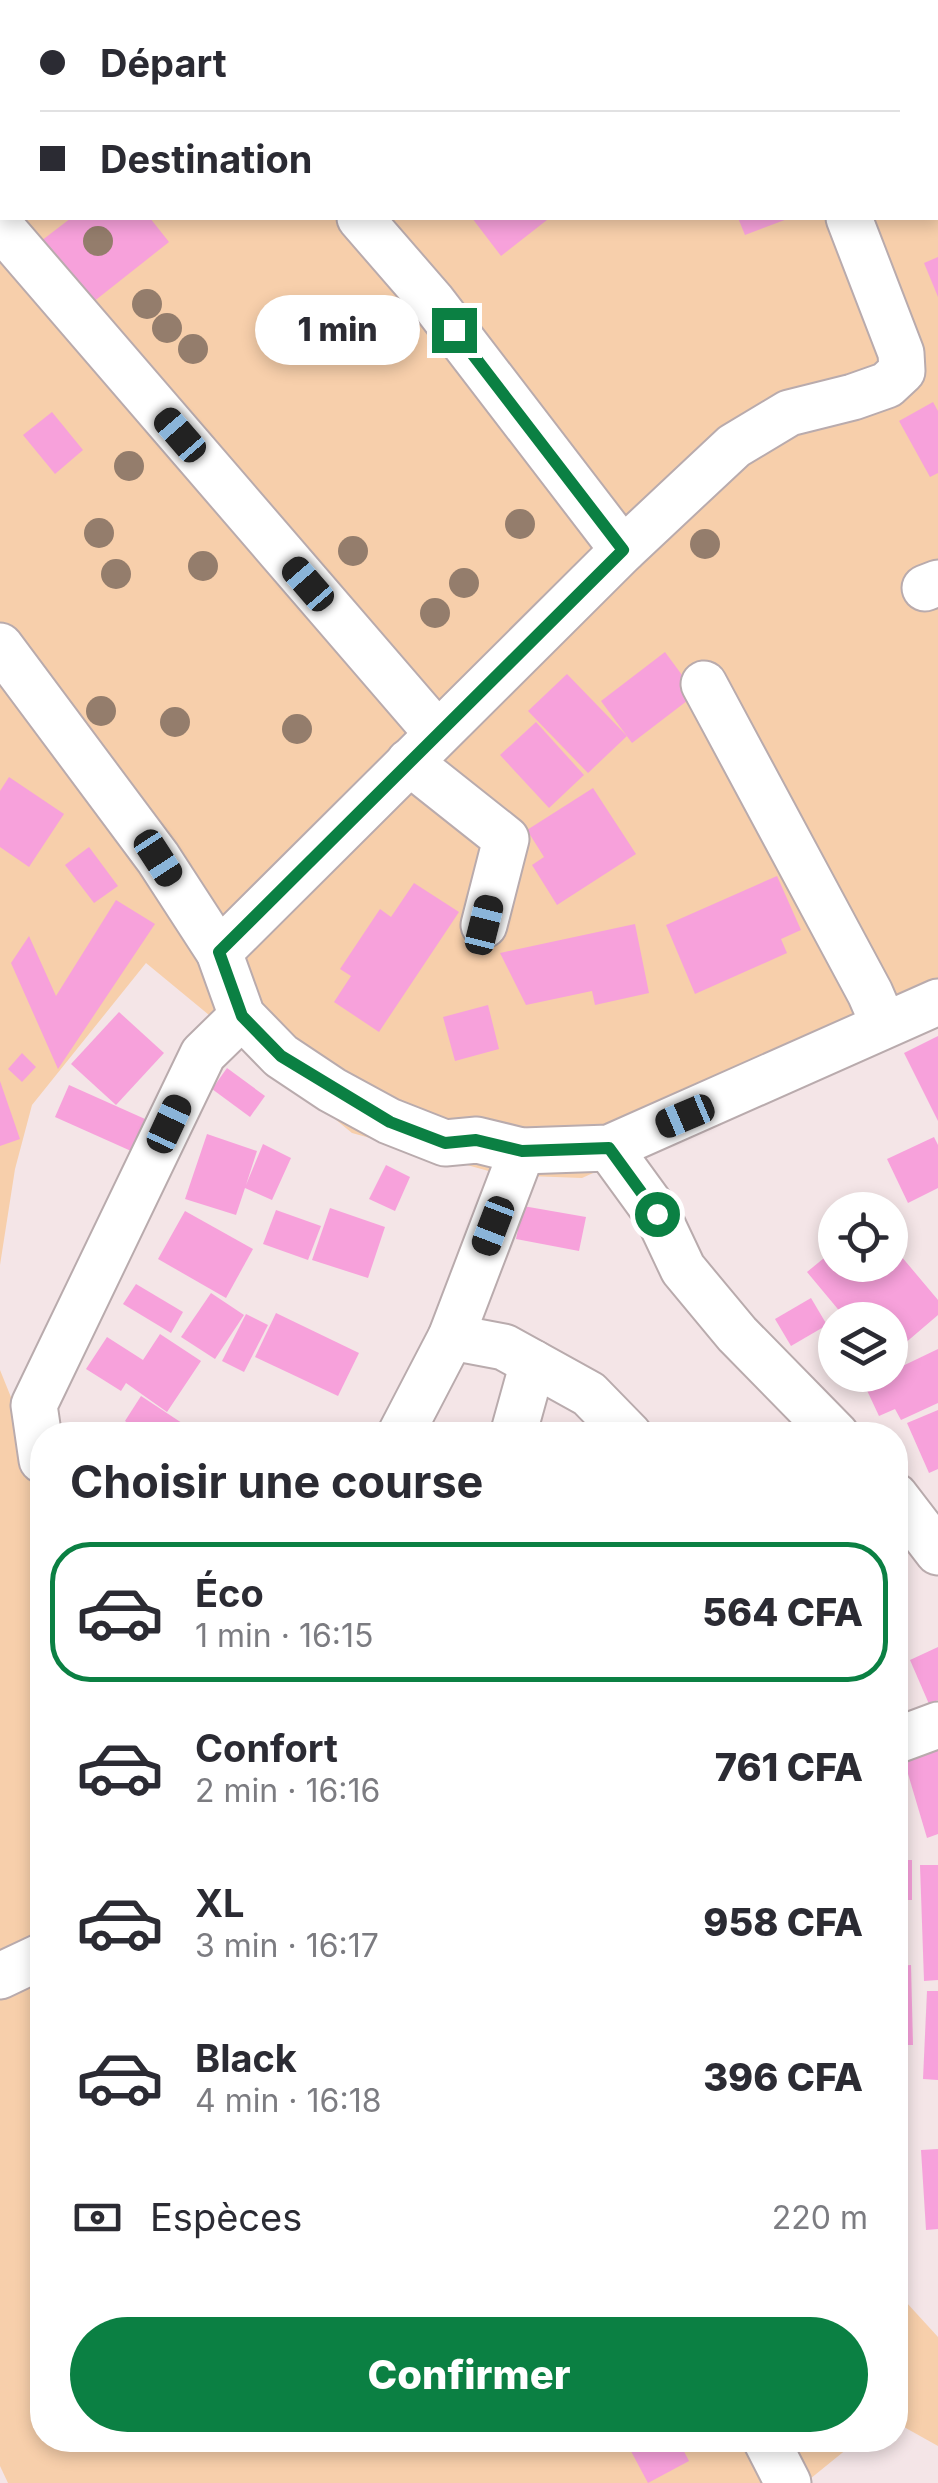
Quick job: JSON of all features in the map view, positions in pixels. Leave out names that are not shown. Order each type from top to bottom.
[{"type":"street","points":[[362,220],[432,301],[623,550]]},
{"type":"street","points":[[219,952],[623,550],[734,446],[789,412],[853,398],[887,385],[902,371],[861,221]]},
{"type":"street","points":[[0,226],[423,747],[506,839],[484,925]]},
{"type":"street","points":[[0,646],[158,858],[219,952],[242,1016],[281,1056],[390,1122],[445,1143],[476,1140],[522,1151],[609,1148],[938,1002]]},
{"type":"street","points":[[704,684],[884,1025]]},
{"type":"street","points":[[36,1422],[34,1405],[202,1054],[242,1016]]},
{"type":"street","points":[[609,1148],[657,1214],[683,1268],[737,1334],[823,1422]]},
{"type":"street","points":[[407,1422],[451,1337],[522,1151]]},
{"type":"street","points":[[451,1337],[504,1347],[589,1394],[616,1422]]},
{"type":"street","points":[[517,1422],[533,1362]]},
{"type":"street","points":[[908,1513],[938,1552]]},
{"type":"street","points":[[908,1736],[938,1725]]},
{"type":"street","points":[[0,1976],[30,1962]]},
{"type":"street","points":[[772,2452],[788,2483]]},
{"type":"shaded area","points":[[0,220],[938,220],[938,1018],[582,1178],[503,1175],[352,1133],[146,963],[32,1105],[15,1169],[0,1265]]},
{"type":"shaded area","points":[[0,1370],[30,1444],[30,2452],[843,2452],[805,2483],[8,2483],[0,2466]]},
{"type":"shaded area","points":[[908,2304],[938,2337],[938,2446],[908,2429]]},
{"type":"building","points":[[68,220],[152,220],[169,242],[78,314],[28,251]]},
{"type":"building","points":[[474,220],[547,220],[501,256]]},
{"type":"building","points":[[739,220],[785,220],[745,235]]},
{"type":"building","points":[[938,257],[938,297],[924,263]]},
{"type":"building","points":[[933,402],[938,411],[938,473],[930,477],[899,421]]},
{"type":"building","points":[[52,412],[83,450],[55,474],[23,435]]},
{"type":"building","points":[[665,652],[696,694],[632,743],[601,701]]},
{"type":"building","points":[[567,674],[627,736],[588,773],[528,711]]},
{"type":"building","points":[[536,722],[584,775],[549,808],[500,755]]},
{"type":"building","points":[[9,777],[64,814],[29,867],[0,847],[0,791]]},
{"type":"building","points":[[593,788],[636,854],[557,905],[532,865],[544,857],[527,830]]},
{"type":"building","points":[[89,847],[118,886],[94,903],[65,865]]},
{"type":"building","points":[[777,876],[801,930],[781,939],[787,953],[695,994],[666,925]]},
{"type":"building","points":[[414,883],[459,912],[379,1032],[334,1002],[351,976],[340,969],[380,909],[391,917]]},
{"type":"building","points":[[116,900],[155,924],[58,1069],[11,963],[29,936],[56,996]]},
{"type":"building","points":[[635,924],[649,993],[595,1005],[592,991],[526,1005],[500,953]]},
{"type":"building","points":[[488,1005],[499,1049],[455,1061],[443,1017]]},
{"type":"building","points":[[119,1012],[164,1053],[116,1105],[71,1064]]},
{"type":"building","points":[[938,1036],[938,1121],[904,1053]]},
{"type":"building","points":[[22,1053],[36,1067],[22,1082],[8,1069]]},
{"type":"building","points":[[227,1068],[265,1096],[250,1117],[212,1089]]},
{"type":"building","points":[[0,1081],[20,1139],[0,1146]]},
{"type":"building","points":[[69,1085],[154,1123],[140,1155],[55,1117]]},
{"type":"building","points":[[207,1134],[257,1151],[246,1185],[263,1144],[291,1158],[272,1200],[245,1188],[236,1215],[185,1199]]},
{"type":"building","points":[[934,1137],[938,1145],[938,1188],[908,1203],[908,1192],[903,1192],[887,1159]]},
{"type":"building","points":[[386,1165],[410,1177],[395,1211],[369,1199]]},
{"type":"building","points":[[523,1206],[586,1217],[579,1251],[516,1239]]},
{"type":"building","points":[[330,1208],[385,1227],[368,1278],[312,1260]]},
{"type":"building","points":[[276,1210],[321,1226],[308,1260],[263,1244]]},
{"type":"building","points":[[185,1211],[253,1249],[226,1298],[158,1259]]},
{"type":"building","points":[[818,1263],[818,1282],[908,1282],[908,1264],[938,1300],[938,1315],[908,1341],[908,1302],[832,1302],[807,1272]]},
{"type":"building","points":[[136,1284],[183,1312],[171,1333],[123,1304]]},
{"type":"building","points":[[211,1293],[244,1315],[215,1359],[181,1337]]},
{"type":"building","points":[[811,1298],[818,1310],[818,1330],[791,1346],[775,1319]]},
{"type":"building","points":[[276,1313],[359,1353],[338,1396],[255,1357]]},
{"type":"building","points":[[246,1314],[268,1325],[244,1372],[222,1361]]},
{"type":"building","points":[[160,1334],[201,1361],[167,1412],[126,1383],[121,1391],[86,1369],[107,1337],[143,1360]]},
{"type":"building","points":[[938,1349],[938,1403],[901,1420],[895,1409],[879,1416],[868,1392],[908,1392],[908,1363]]},
{"type":"building","points":[[141,1396],[180,1422],[126,1422]]},
{"type":"building","points":[[938,1410],[938,1469],[929,1473],[908,1423]]},
{"type":"building","points":[[938,1647],[938,1700],[929,1704],[910,1660]]},
{"type":"building","points":[[938,1747],[938,1834],[927,1838],[908,1774],[908,1756]]},
{"type":"building","points":[[908,1860],[912,1860],[912,1900],[908,1900]]},
{"type":"building","points":[[920,1865],[938,1865],[938,1980],[924,1981]]},
{"type":"building","points":[[911,1965],[913,2045],[908,2045]]},
{"type":"building","points":[[927,1991],[938,1991],[938,2080],[923,2079]]},
{"type":"building","points":[[938,2149],[938,2229],[926,2230],[921,2150]]},
{"type":"building","points":[[631,2452],[684,2452],[689,2461],[648,2483]]},
{"type":"route","points":[[454,330],[623,550],[219,952],[242,1016],[281,1056],[332,1090],[390,1122],[445,1143],[476,1140],[522,1151],[609,1148],[657,1214]]}]
